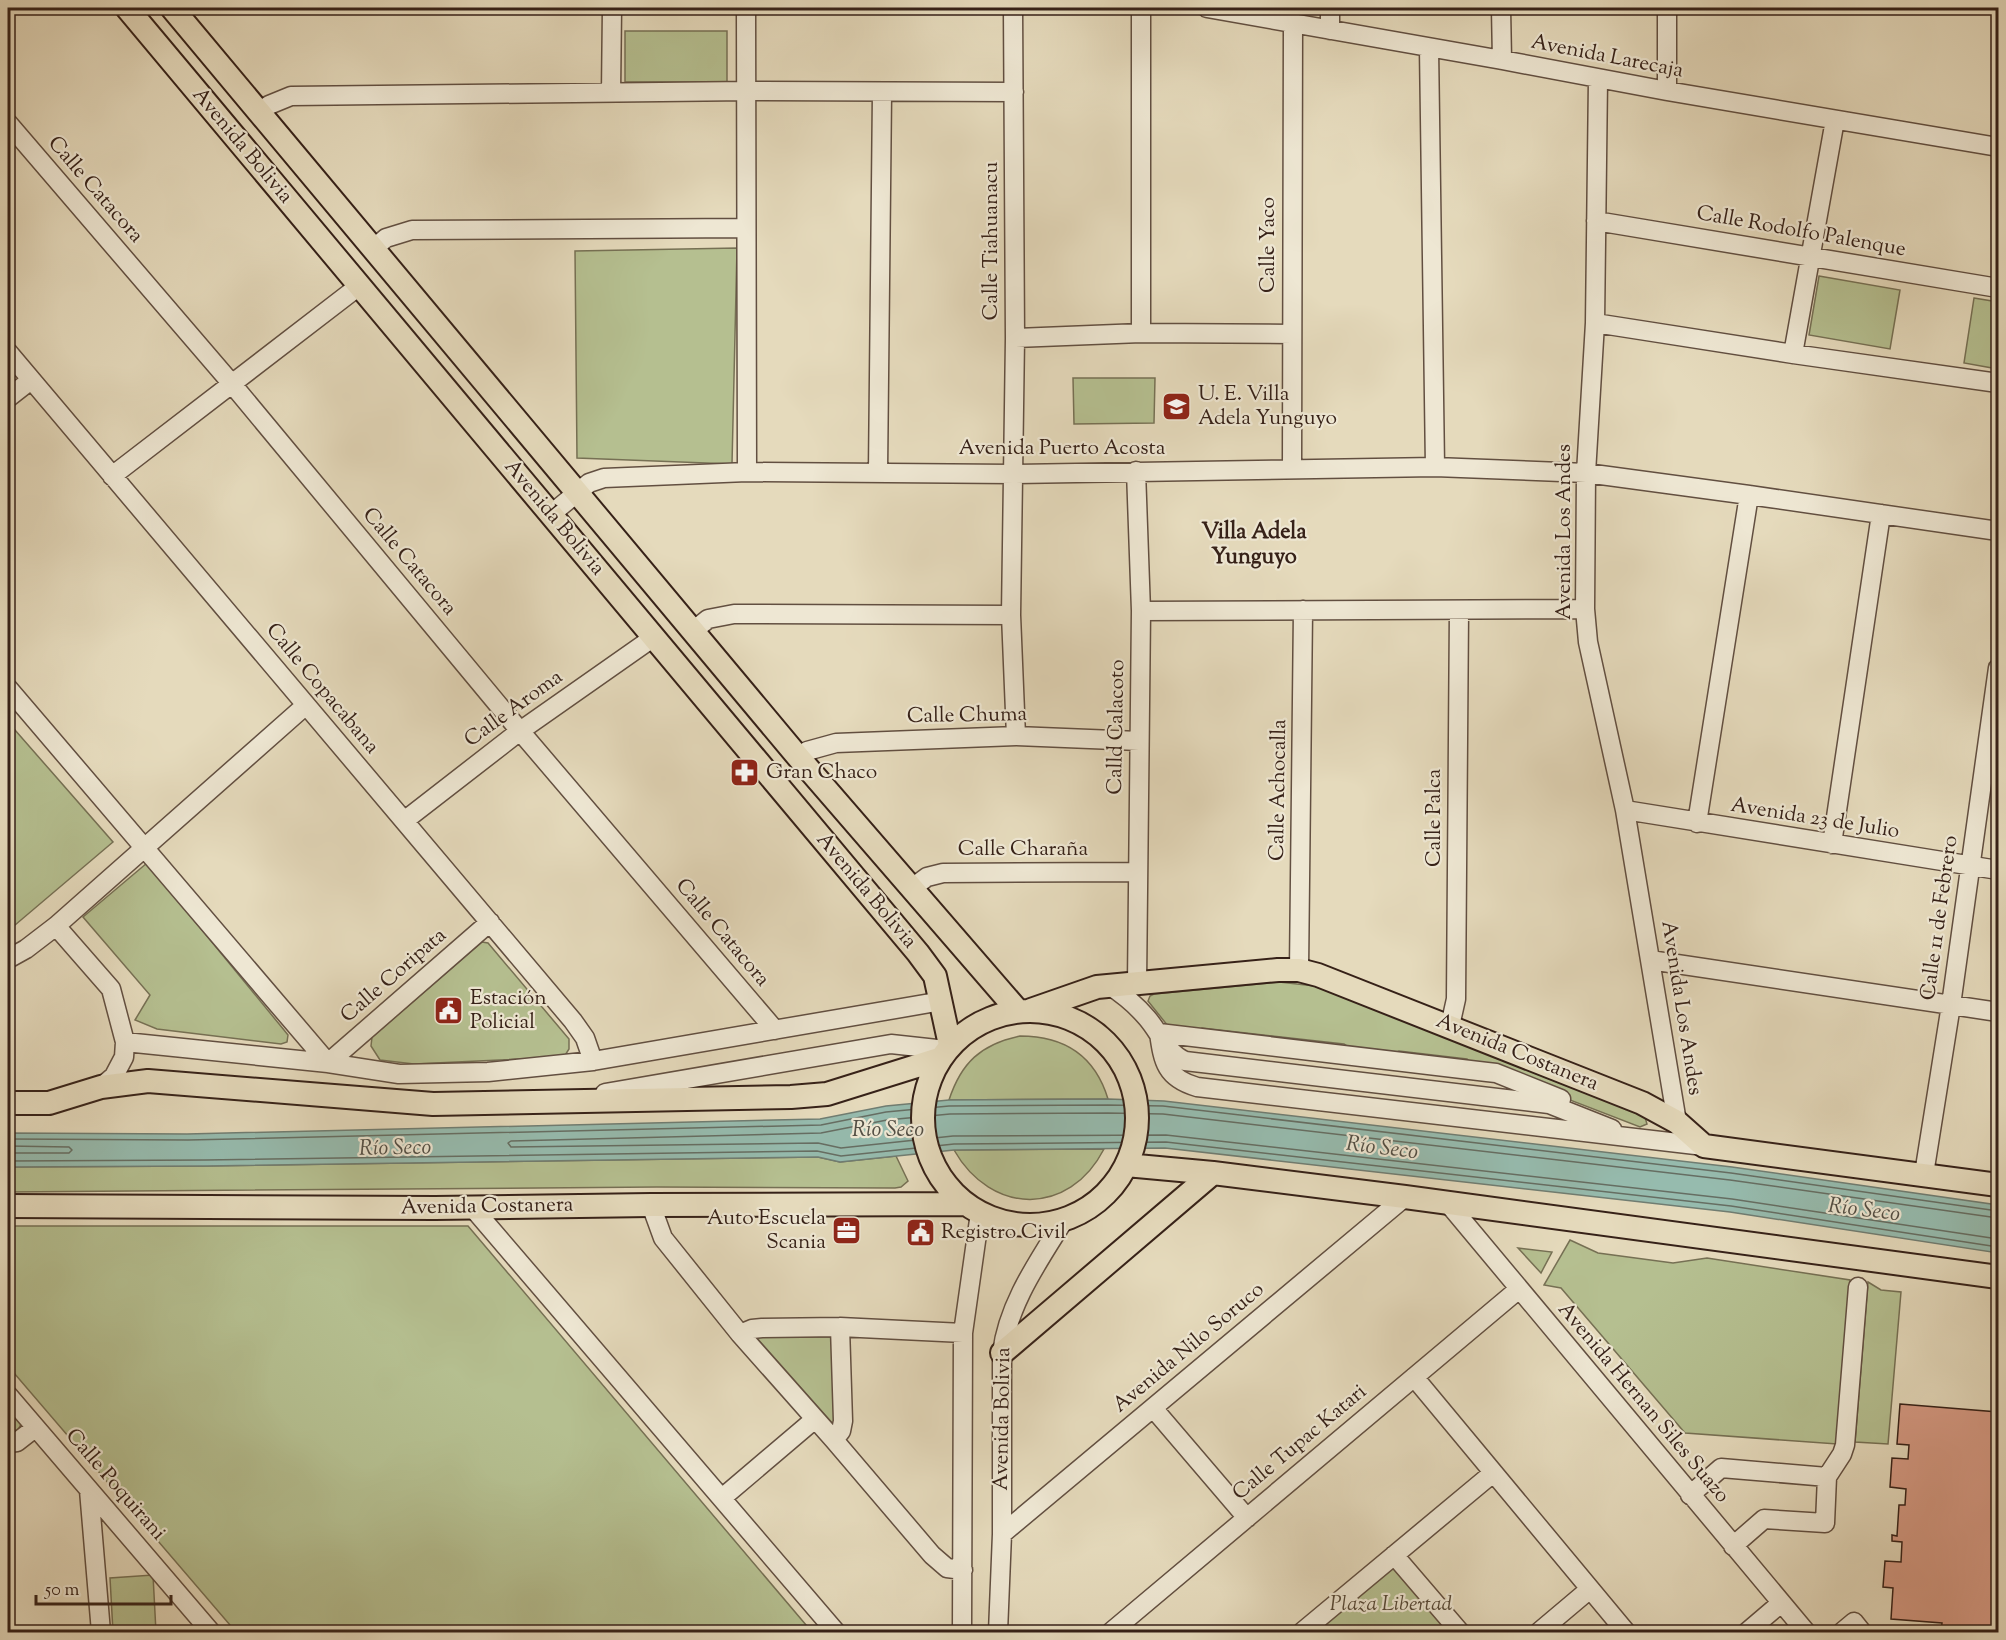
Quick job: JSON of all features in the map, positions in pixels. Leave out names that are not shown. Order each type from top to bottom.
[{"type":"main road","name":"Avenida Bolivia","points":[[126,8],[918,953],[935,976],[942,1001],[942,1057]]},
{"type":"main road","name":"Avenida Bolivia","points":[[172,8],[799,758],[912,888],[1024,1011]]},
{"type":"main road","name":"Avenida Costanera","points":[[1024,1011],[1097,987],[1299,970],[1318,975],[1450,1026],[1642,1103],[1675,1132],[1704,1146],[1998,1185]]},
{"type":"main road","points":[[8,1103],[49,1103],[101,1087],[148,1081],[433,1104],[813,1096],[889,1076],[942,1057],[979,1023],[995,1016],[1024,1011],[1048,1012],[1066,1017],[1090,1030],[1110,1047],[1129,1078],[1137,1113],[1136,1131],[1130,1157],[1118,1180],[1094,1204],[1064,1220],[1047,1224],[1013,1224],[966,1203],[941,1178],[926,1145],[923,1127],[923,1110],[942,1057]]},
{"type":"main road","points":[[1130,1157],[1213,1173],[1447,1202],[1998,1277]]},
{"type":"main road","points":[[1002,1353],[1213,1173]]},
{"type":"main road","name":"Avenida Costanera","points":[[8,1206],[472,1207],[966,1203]]},
{"type":"street","points":[[611,93],[612,8]]},
{"type":"street","points":[[747,8],[747,472]]},
{"type":"street","name":"Calle Tiahuanacu","points":[[1013,8],[1015,338],[1011,615],[1017,736]]},
{"type":"street","points":[[1141,8],[1141,333]]},
{"type":"street","name":"Avenida Larecaja","points":[[1207,8],[1598,79],[1998,147]]},
{"type":"street","points":[[1330,8],[1330,30]]},
{"type":"street","points":[[1501,8],[1502,60]]},
{"type":"street","points":[[1667,8],[1667,91]]},
{"type":"street","name":"Calle Yaco","points":[[1292,469],[1293,22]]},
{"type":"street","points":[[1429,48],[1435,467]]},
{"type":"street","name":"Avenida Los Andes","points":[[1598,79],[1595,323],[1586,474],[1585,609],[1588,642],[1625,810],[1675,1132]]},
{"type":"street","points":[[260,113],[269,105],[291,96],[748,91],[1014,92]]},
{"type":"street","points":[[878,472],[882,93]]},
{"type":"street","points":[[1793,354],[1835,120]]},
{"type":"street","name":"Calle Catacora","points":[[8,123],[232,384],[520,731],[775,1030]]},
{"type":"street","name":"Calle Rodolfo Palenque","points":[[1596,220],[1998,288]]},
{"type":"street","points":[[373,249],[386,238],[412,230],[746,228]]},
{"type":"street","points":[[112,476],[359,286]]},
{"type":"street","points":[[1595,323],[1998,383]]},
{"type":"street","points":[[1015,338],[1141,333],[1292,334]]},
{"type":"street","name":"Calle Copacabana","points":[[8,352],[573,1021],[585,1038],[593,1061]]},
{"type":"street","points":[[8,398],[31,380]]},
{"type":"street","name":"Avenida Puerto Acosta","points":[[550,515],[576,492],[589,483],[603,478],[747,472],[1013,474],[1435,467],[1586,474],[1998,531]]},
{"type":"street","name":"Calld Calacoto","points":[[1136,471],[1141,611],[1137,984]]},
{"type":"street","points":[[1697,823],[1749,495]]},
{"type":"street","points":[[1832,844],[1881,514]]},
{"type":"street","points":[[1141,611],[1585,609]]},
{"type":"street","name":"Calle Achocalla","points":[[1299,970],[1303,610]]},
{"type":"street","name":"Calle Palca","points":[[1450,1026],[1456,999],[1459,610]]},
{"type":"street","points":[[693,631],[708,619],[734,614],[1011,615]]},
{"type":"street","name":"Calle Aroma","points":[[404,821],[520,731],[654,637]]},
{"type":"street","name":"Calle 11 de Febrero","points":[[1924,1174],[1951,1005],[1998,668]]},
{"type":"street","points":[[8,688],[327,1063]]},
{"type":"street","points":[[8,959],[26,949],[56,926],[306,705]]},
{"type":"street","name":"Calle Chuma","points":[[799,758],[807,751],[836,743],[1017,736],[1139,741]]},
{"type":"street","name":"Avenida 23 de Julio","points":[[1625,810],[1998,870]]},
{"type":"street","name":"Calle Charaña","points":[[912,888],[927,877],[943,873],[1137,872]]},
{"type":"street","name":"Calle Coripata","points":[[327,1063],[490,922]]},
{"type":"street","points":[[56,926],[111,989],[125,1042],[124,1057],[114,1076],[101,1087]]},
{"type":"street","points":[[1650,960],[1998,1012]]},
{"type":"street","points":[[1110,986],[1137,1006],[1159,1033],[1169,1051],[1185,1061],[1549,1104],[1636,1138],[1675,1132]]},
{"type":"street","points":[[125,1042],[327,1063],[399,1074],[488,1072],[593,1061],[942,1001]]},
{"type":"street","points":[[1159,1033],[1496,1073],[1675,1132]]},
{"type":"street","points":[[559,1101],[891,1044],[942,1057]]},
{"type":"street","name":"Avenida Nilo Soruco","points":[[1002,1534],[1405,1197]]},
{"type":"street","name":"Avenida Hernan Siles Suazo","points":[[1447,1202],[1806,1632]]},
{"type":"street","name":"Avenida Bolivia","points":[[962,1632],[966,1203]]},
{"type":"street","points":[[651,1205],[663,1238],[740,1334],[932,1555],[948,1568],[963,1570]]},
{"type":"street","points":[[472,1207],[836,1632]]},
{"type":"street","name":"Avenida Bolivia","points":[[998,1632],[1002,1534],[1002,1353],[1004,1338],[1013,1309],[1064,1220]]},
{"type":"street","points":[[1733,1546],[1764,1519],[1825,1523],[1827,1477],[1845,1445],[1858,1287]]},
{"type":"street","name":"Calle Tupac Katari","points":[[1111,1632],[1519,1289]]},
{"type":"street","points":[[740,1334],[762,1328],[840,1327],[963,1333]]},
{"type":"street","points":[[834,1440],[841,1431],[843,1421],[840,1327]]},
{"type":"street","points":[[1414,1377],[1626,1632]]},
{"type":"street","name":"Calle Poquirani","points":[[8,1395],[211,1632]]},
{"type":"street","points":[[1153,1408],[1246,1518]]},
{"type":"street","points":[[722,1498],[815,1419]]},
{"type":"street","points":[[8,1443],[17,1442],[36,1428]]},
{"type":"street","points":[[1690,1495],[1721,1468],[1827,1477]]},
{"type":"street","points":[[1302,1632],[1493,1473]]},
{"type":"street","points":[[89,1490],[101,1632]]},
{"type":"street","points":[[1394,1556],[1460,1632]]},
{"type":"street","points":[[1539,1632],[1590,1589]]},
{"type":"street","points":[[1747,1632],[1781,1603]]},
{"type":"street","points":[[1842,1632],[1854,1622],[1862,1632]]},
{"type":"green space","points":[[625,31],[727,31],[727,82],[625,82]]},
{"type":"green space","points":[[737,248],[732,464],[577,458],[575,251]]},
{"type":"green space","points":[[1819,276],[1900,290],[1890,349],[1809,335]]},
{"type":"green space","points":[[1974,298],[1998,302],[1998,369],[1964,363]]},
{"type":"green space","points":[[1073,378],[1155,378],[1154,423],[1074,424]]},
{"type":"green space","points":[[8,722],[113,842],[8,931]]},
{"type":"green space","points":[[147,863],[288,1035],[287,1042],[281,1044],[157,1029],[135,1020],[150,995],[83,917]]},
{"type":"green space","points":[[482,942],[488,943],[569,1039],[569,1049],[564,1057],[414,1064],[380,1060],[371,1046],[372,1037]]},
{"type":"green space","points":[[1279,982],[1315,986],[1644,1114],[1647,1124],[1640,1127],[1495,1071],[1478,1068],[1467,1059],[1399,1051],[1386,1057],[1359,1054],[1344,1044],[1202,1028],[1189,1034],[1168,1026],[1148,1001],[1154,994]]},
{"type":"green space","points":[[1020,1036],[1051,1040],[1076,1051],[1095,1071],[1108,1099],[949,1100],[960,1076],[974,1057],[994,1044]]},
{"type":"green space","points":[[1104,1149],[1089,1171],[1071,1187],[1051,1196],[1030,1199],[1008,1196],[988,1187],[970,1171],[954,1150]]},
{"type":"green space","points":[[896,1156],[908,1181],[901,1187],[895,1188],[657,1187],[8,1192],[8,1167],[818,1157],[840,1162]]},
{"type":"green space","points":[[8,1226],[468,1226],[812,1632],[236,1632],[8,1366]]},
{"type":"green space","points":[[1570,1240],[1598,1253],[1673,1263],[1707,1258],[1850,1280],[1837,1444],[1685,1433],[1561,1288],[1544,1285]]},
{"type":"green space","points":[[1518,1248],[1552,1252],[1541,1273]]},
{"type":"green space","points":[[1868,1282],[1881,1290],[1901,1292],[1888,1444],[1855,1442]]},
{"type":"green space","points":[[756,1337],[836,1337],[834,1425]]},
{"type":"green space","points":[[8,1407],[21,1424],[18,1430],[8,1431]]},
{"type":"green space","name":"Plaza Libertad","points":[[1395,1566],[1451,1632],[1316,1632]]},
{"type":"green space","points":[[153,1575],[156,1632],[113,1632],[110,1578]]},
{"type":"water","name":"Río Seco","points":[[949,1100],[1164,1101],[1732,1167],[1998,1205],[1998,1253],[1730,1212],[1165,1148],[954,1150],[840,1162],[818,1157],[8,1167],[8,1133],[187,1134],[820,1119],[886,1106]]},
{"type":"building","points":[[1900,1404],[1998,1412],[1998,1632],[1941,1632],[1942,1623],[1891,1619],[1893,1588],[1883,1587],[1885,1561],[1901,1562],[1902,1542],[1892,1541],[1892,1535],[1897,1536],[1899,1505],[1905,1505],[1906,1489],[1890,1487],[1892,1458],[1908,1459],[1909,1445],[1897,1444]]},
{"type":"place","name":"U. E. Villa Adela Yunguyo","points":[[1177,407]]},
{"type":"place","name":"Gran Chaco","points":[[745,773]]},
{"type":"place","name":"Estación Policial","points":[[449,1011]]},
{"type":"place","name":"Auto Escuela Scania","points":[[847,1231]]},
{"type":"place","name":"Registro Civil","points":[[920,1233]]},
{"type":"district","name":"Villa Adela Yunguyo","points":[[1254,546]]}]
